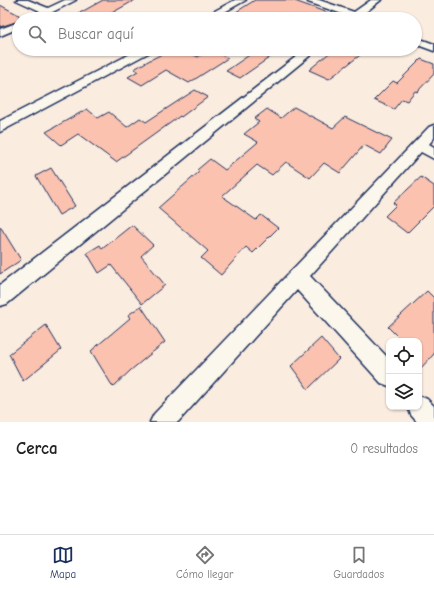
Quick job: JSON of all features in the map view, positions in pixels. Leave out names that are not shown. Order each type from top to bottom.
[{"type":"street","points":[[20,0],[48,11],[72,0]]},
{"type":"street","points":[[219,12],[242,0]]},
{"type":"street","points":[[311,0],[341,12]]},
{"type":"street","points":[[363,12],[377,0]]},
{"type":"street","points":[[0,33],[12,28]]},
{"type":"street","points":[[422,43],[434,48]]},
{"type":"street","points":[[0,127],[135,56]]},
{"type":"street","points":[[0,297],[303,56]]},
{"type":"street","points":[[162,422],[298,277],[428,149],[434,130]]},
{"type":"street","points":[[298,277],[388,374]]},
{"type":"street","points":[[422,410],[433,422]]},
{"type":"building","points":[[103,0],[135,0],[114,12],[82,12]]},
{"type":"building","points":[[255,0],[292,0],[325,12],[236,12]]},
{"type":"building","points":[[0,5],[13,12],[12,12],[12,23],[0,27]]},
{"type":"building","points":[[158,56],[224,56],[228,58],[189,83],[166,70],[142,85],[128,77],[138,71],[134,69]]},
{"type":"building","points":[[248,56],[272,56],[240,78],[226,71]]},
{"type":"building","points":[[326,56],[359,56],[329,79],[309,70]]},
{"type":"building","points":[[421,59],[434,64],[434,74],[417,92],[415,91],[407,101],[402,99],[394,109],[374,100],[393,81],[397,83]]},
{"type":"building","points":[[195,90],[208,97],[116,162],[78,134],[61,145],[46,132],[87,109],[98,118],[109,112],[127,127],[140,118],[146,122]]},
{"type":"building","points":[[294,107],[333,128],[345,117],[392,140],[381,154],[364,145],[340,173],[324,163],[310,178],[286,162],[272,175],[257,165],[222,196],[256,220],[261,215],[278,228],[253,253],[246,247],[221,275],[201,258],[208,251],[158,208],[199,172],[197,170],[210,159],[225,170],[258,142],[244,134],[259,122],[254,119],[267,109],[281,118]]},
{"type":"building","points":[[51,168],[75,206],[59,215],[36,176]]},
{"type":"building","points":[[421,177],[434,186],[434,206],[407,233],[385,216],[396,205],[393,203]]},
{"type":"building","points":[[132,225],[153,245],[141,256],[165,285],[142,304],[111,265],[99,273],[87,253],[100,245],[102,249]]},
{"type":"building","points":[[0,226],[21,260],[0,274]]},
{"type":"building","points":[[427,291],[434,298],[434,354],[422,367],[422,338],[399,338],[388,327]]},
{"type":"building","points":[[141,306],[165,342],[113,387],[91,351],[130,318],[128,315]]},
{"type":"building","points":[[46,325],[61,350],[23,381],[9,354]]},
{"type":"building","points":[[321,338],[339,359],[308,389],[291,366]]}]
